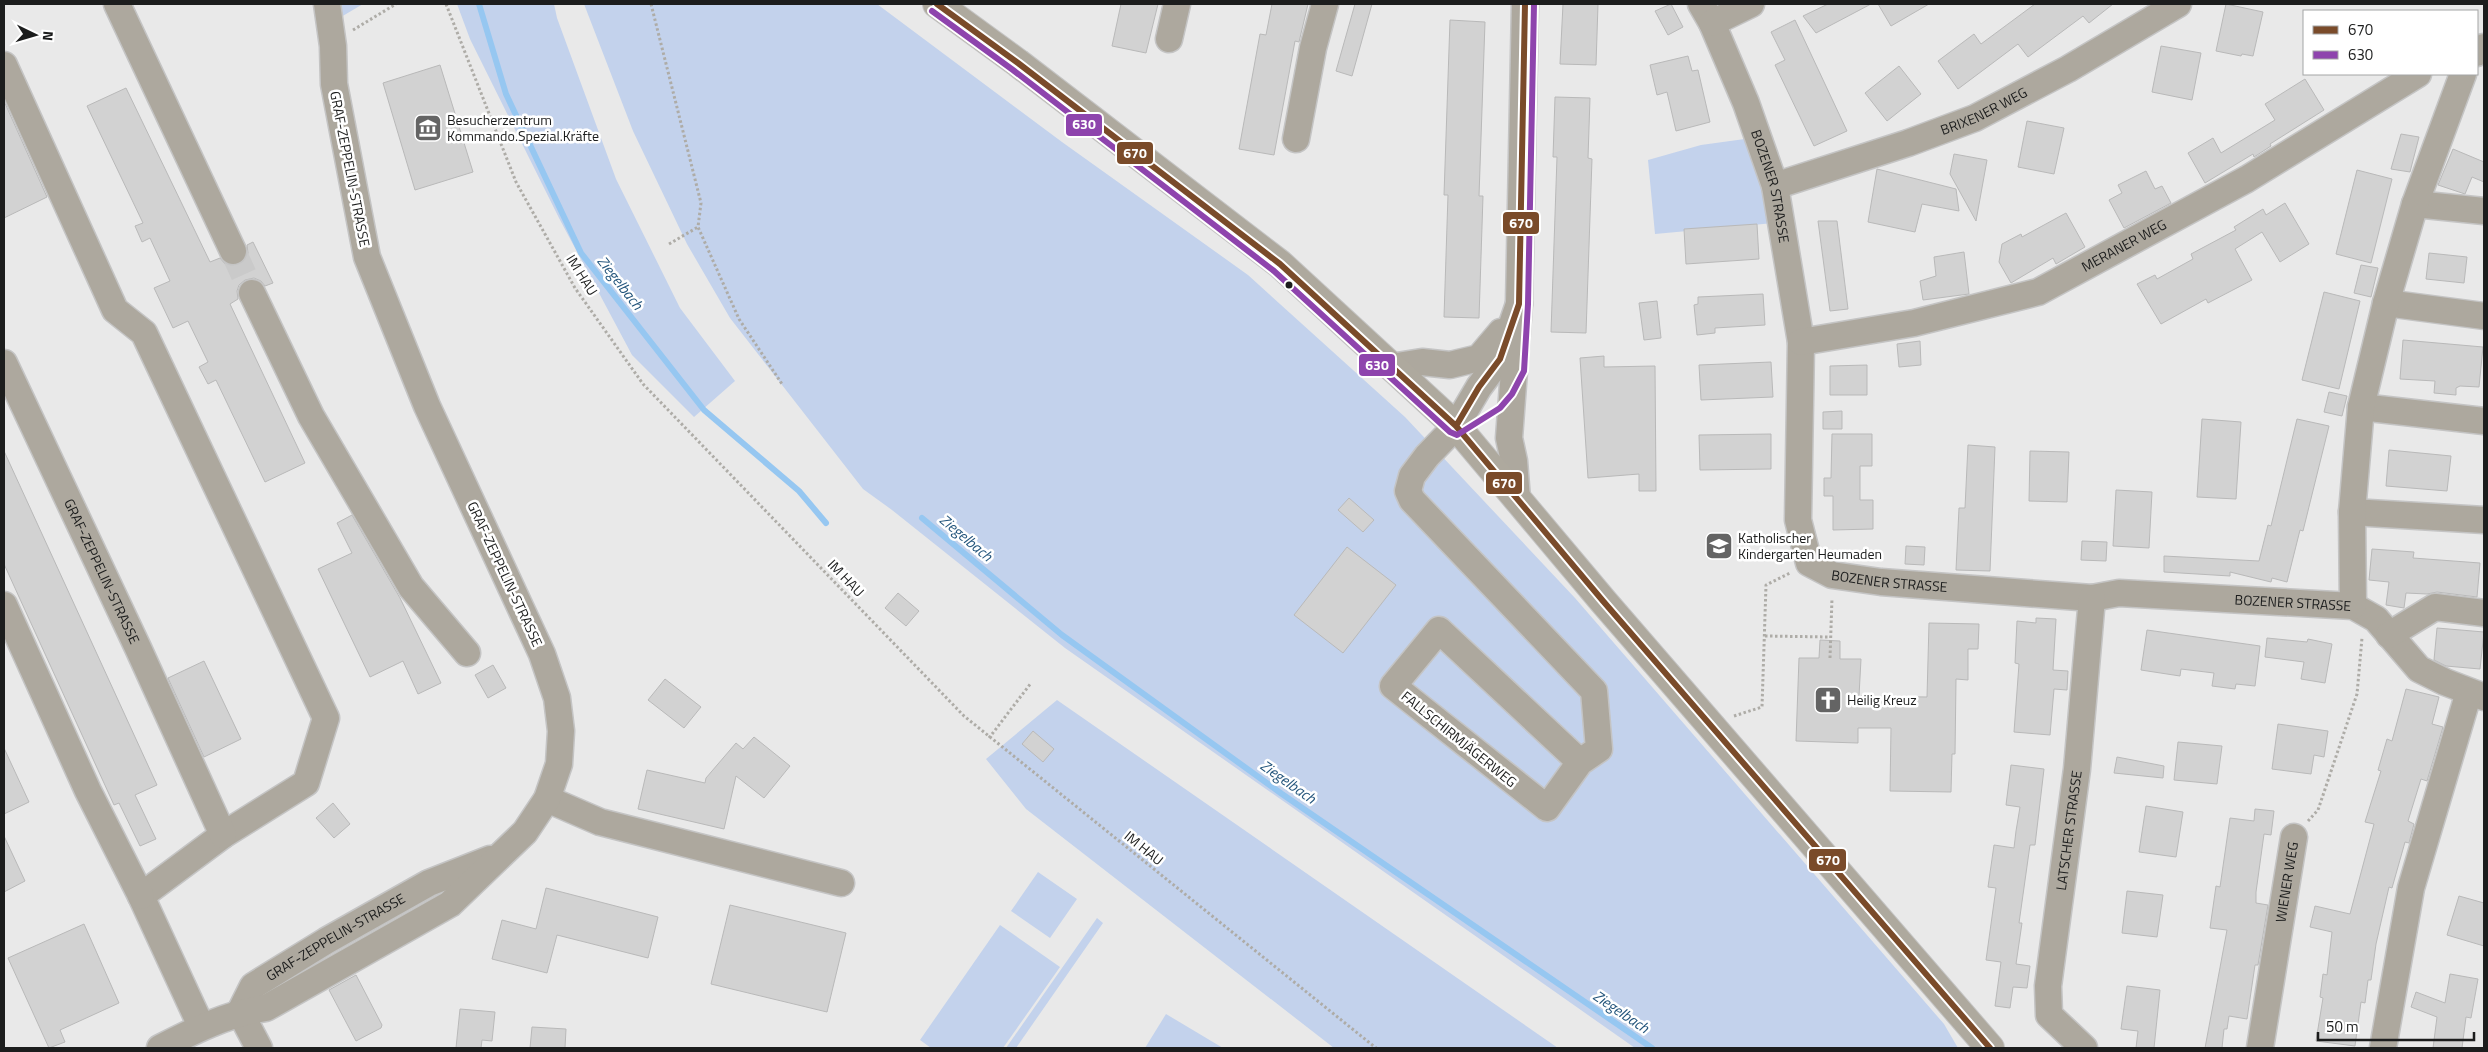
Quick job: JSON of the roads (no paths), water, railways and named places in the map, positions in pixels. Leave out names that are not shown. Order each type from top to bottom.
[{"type":"main road","points":[[937,4],[1026,69],[1280,264],[1456,426],[1709,723],[1990,1048]]},
{"type":"street","points":[[117,4],[233,251]]},
{"type":"street","name":"GRAF-ZEPPELIN-STRASSE","points":[[240,1012],[253,986],[326,941],[429,883],[500,855],[525,832],[546,799],[559,764],[561,731],[557,698],[542,654],[428,406],[367,257],[334,84],[333,44],[327,4]]},
{"type":"street","points":[[1169,40],[1177,4]]},
{"type":"street","points":[[1296,139],[1312,48],[1325,4]]},
{"type":"street","points":[[1517,499],[1514,461],[1509,438],[1520,304],[1525,4]]},
{"type":"street","points":[[1706,13],[1751,4]]},
{"type":"street","name":"BRIXENER WEG","points":[[1776,186],[1908,143],[1975,118],[2068,69],[2178,4]]},
{"type":"street","name":"BOZENER STRASSE","points":[[1706,13],[1746,103],[1776,186],[1801,342],[1798,520],[1809,563],[1832,575],[1881,582],[2092,598],[2119,593],[2359,609],[2376,620],[2419,669],[2477,694],[2411,888],[2383,1048]]},
{"type":"street","points":[[4,65],[115,310],[144,333],[326,718],[306,783],[223,835],[141,896]]},
{"type":"street","name":"MERANER WEG","points":[[1801,342],[1914,323],[2038,292],[2247,179],[2416,75]]},
{"type":"street","points":[[2359,609],[2352,512],[2361,407],[2386,303],[2415,204],[2463,75]]},
{"type":"street","points":[[2415,204],[2484,211]]},
{"type":"street","points":[[252,293],[311,416],[411,587],[467,654]]},
{"type":"street","points":[[2386,303],[2484,316]]},
{"type":"street","points":[[1391,367],[1422,362],[1450,365],[1479,358],[1495,341],[1520,304]]},
{"type":"street","points":[[1456,426],[1479,387],[1500,359],[1520,304]]},
{"type":"street","name":"GRAF-ZEPPELIN-STRASSE","points":[[4,363],[134,639],[223,835]]},
{"type":"street","points":[[1456,426],[1494,402],[1505,389],[1515,370]]},
{"type":"street","points":[[2361,407],[2484,421]]},
{"type":"street","name":"FALLSCHIRMJÄGERWEG","points":[[1456,426],[1427,456],[1412,476],[1408,491],[1412,500],[1594,692],[1599,750],[1580,762],[1547,808],[1393,686],[1439,630],[1580,762]]},
{"type":"street","points":[[2352,512],[2484,520]]},
{"type":"street","name":"LATSCHER STRASSE","points":[[2084,1048],[2049,1015],[2048,986],[2077,769],[2092,598]]},
{"type":"street","points":[[4,606],[88,790],[141,896],[201,1026]]},
{"type":"street","points":[[2389,635],[2435,607],[2484,613]]},
{"type":"street","points":[[546,799],[600,822],[842,883]]},
{"type":"street","name":"WIENER WEG","points":[[2260,1048],[2294,837]]},
{"type":"street","points":[[160,1048],[201,1026],[240,1012],[259,1048]]},
{"type":"waterway","name":"Ziegelbach","points":[[479,4],[506,94],[581,253],[704,410],[799,491],[826,523]]},
{"type":"waterway","name":"Ziegelbach","points":[[922,518],[1062,635],[1282,794],[1652,1048]]},
{"type":"tunnel","points":[[233,251],[252,293]]},
{"type":"place","name":"Besucherzentrum Kommando.Spezial.Kräfte","points":[[428,128]]},
{"type":"place","name":"Katholischer Kindergarten Heumaden","points":[[1719,546]]},
{"type":"place","name":"Heilig Kreuz","points":[[1828,700]]}]
